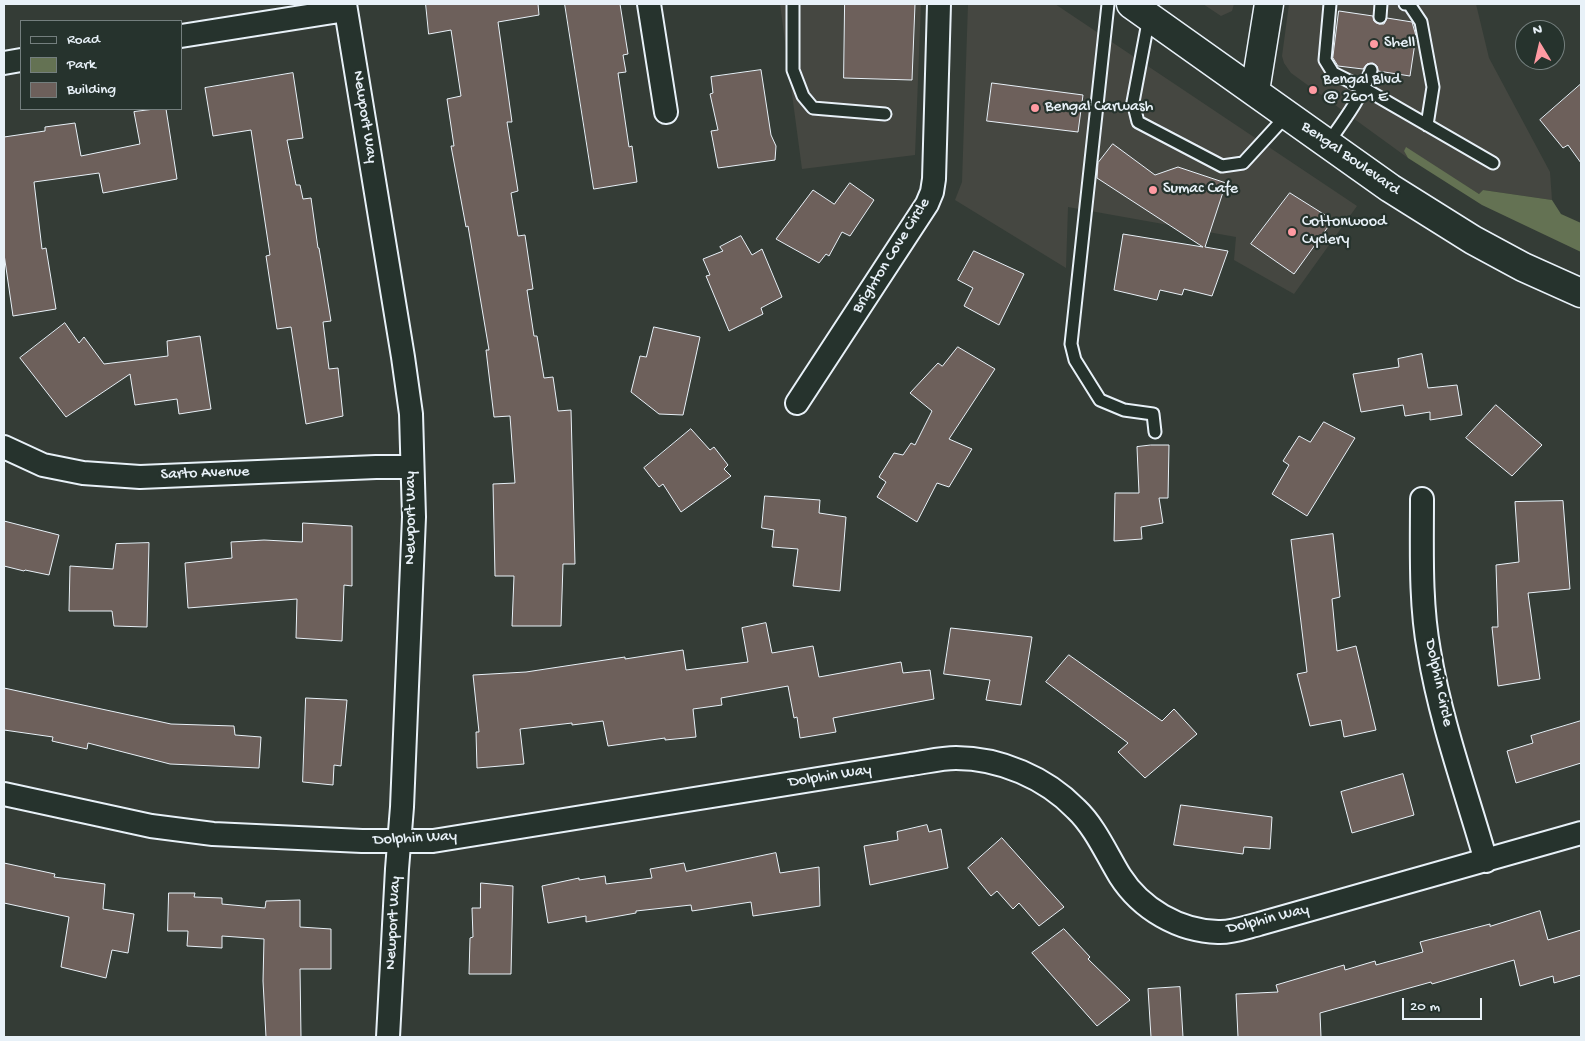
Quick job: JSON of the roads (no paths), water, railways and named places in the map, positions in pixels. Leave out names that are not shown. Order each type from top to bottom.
[{"type":"main road","points":[[1255,91],[1269,4]]},
{"type":"main road","name":"Bengal Boulevard","points":[[1140,10],[1390,188],[1473,240],[1523,267],[1581,293]]},
{"type":"street","points":[[648,4],[666,112]]},
{"type":"street","name":"Brighton Cove Circle","points":[[797,403],[927,204],[932,192],[934,179],[939,4]]},
{"type":"street","points":[[182,36],[346,7]]},
{"type":"street","name":"Newport Way","points":[[346,7],[403,357],[410,414],[414,517],[388,1037]]},
{"type":"street","points":[[4,63],[20,60]]},
{"type":"street","name":"Sarto Avenue","points":[[4,447],[43,465],[84,473],[140,477],[412,467]]},
{"type":"street","name":"Dolphin Circle","points":[[1422,499],[1422,579],[1429,650],[1445,724],[1486,861]]},
{"type":"street","name":"Dolphin Way","points":[[4,794],[151,826],[213,834],[399,842],[433,841],[901,765],[956,758],[1002,764],[1044,783],[1077,809],[1101,842],[1121,877],[1146,906],[1179,925],[1219,932],[1259,924],[1581,833]]},
{"type":"lane","points":[[793,4],[793,70],[803,96],[813,108],[885,114]]},
{"type":"lane","points":[[1108,4],[1071,344],[1075,360],[1100,400],[1124,410],[1153,414],[1155,432]]},
{"type":"lane","points":[[1330,4],[1325,60],[1333,73],[1493,163]]},
{"type":"lane","points":[[1380,17],[1382,4]]},
{"type":"lane","points":[[1405,4],[1409,4],[1421,22],[1433,87],[1427,125]]},
{"type":"lane","points":[[1140,10],[1132,102],[1138,122],[1222,166],[1243,163],[1288,115]]},
{"type":"lane","points":[[1328,143],[1357,103],[1372,70]]},
{"type":"place","name":"Shell","points":[[1374,44]]},
{"type":"place","name":"Bengal Blvd @ 2601 E","points":[[1313,90]]},
{"type":"place","name":"Bengal Carwash","points":[[1035,108]]},
{"type":"place","name":"Sumac Cafe","points":[[1153,190]]},
{"type":"place","name":"Cottonwood Cyclery","points":[[1292,232]]}]
